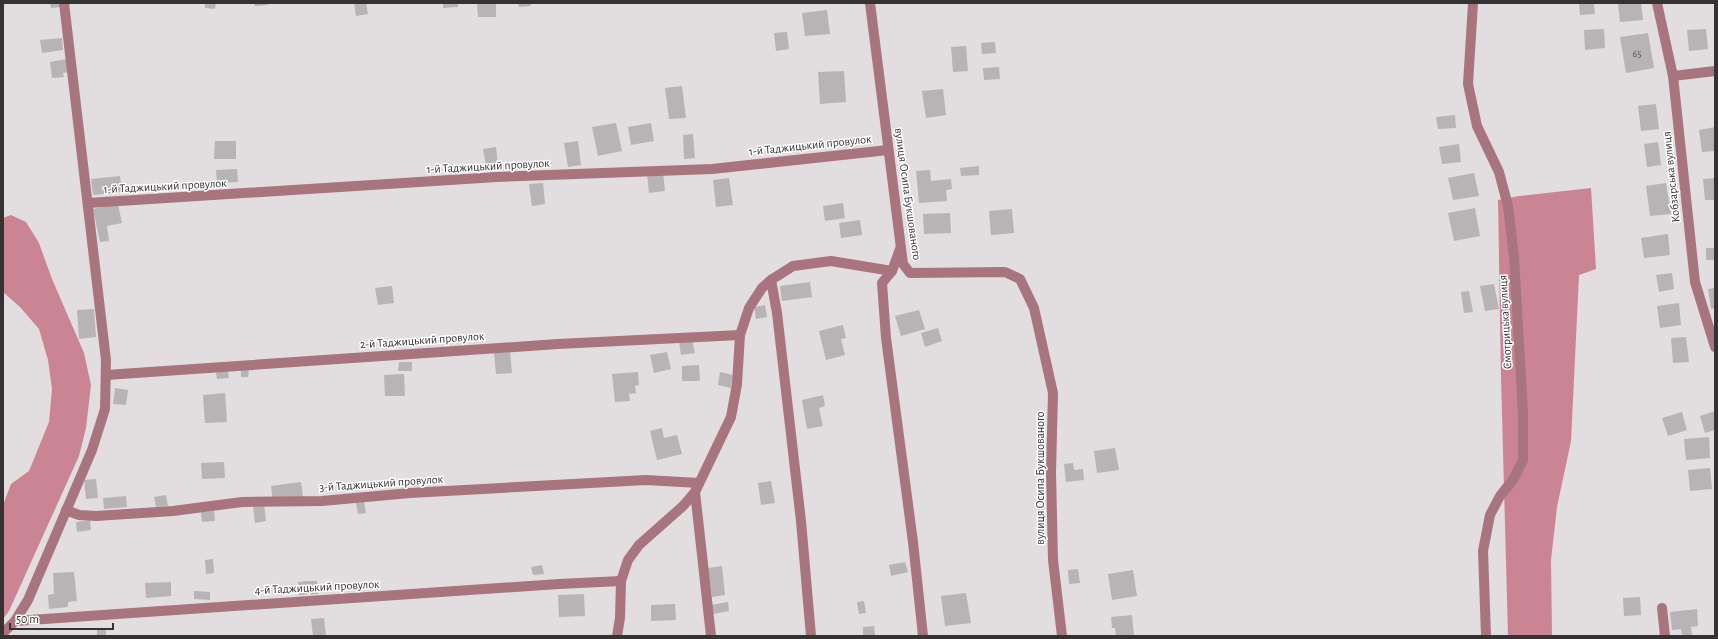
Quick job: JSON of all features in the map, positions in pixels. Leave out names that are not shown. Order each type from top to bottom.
[{"type":"street","points":[[3,633],[15,621],[28,600],[92,450],[105,409],[106,360],[88,203],[81,158],[64,3]]},
{"type":"street","name":"вулиця Осипа Букшованого","points":[[870,3],[903,264],[910,274],[1004,272],[1020,279],[1034,308],[1053,393],[1051,472],[1053,560],[1062,636]]},
{"type":"street","name":"Смотрицька вулиця","points":[[1473,3],[1468,84],[1477,126],[1499,172],[1508,206],[1514,257],[1523,413],[1523,460],[1513,480],[1500,496],[1490,514],[1483,551],[1486,636]]},
{"type":"street","name":"Кобзарська вулиця","points":[[1657,3],[1673,76],[1695,282],[1715,347]]},
{"type":"street","points":[[1673,76],[1715,71]]},
{"type":"street","name":"1-й Таджицький провулок","points":[[88,203],[498,177],[712,169],[888,150]]},
{"type":"street","points":[[900,249],[892,271],[882,283],[886,338],[913,542],[923,636]]},
{"type":"street","points":[[617,636],[620,618],[621,581],[628,560],[639,545],[683,506],[697,487],[731,417],[737,384],[740,336],[749,308],[762,288],[771,280],[793,266],[831,261],[892,271]]},
{"type":"street","points":[[771,280],[801,521],[811,636]]},
{"type":"street","name":"2-й Таджицький провулок","points":[[106,375],[558,344],[740,336]]},
{"type":"street","name":"3-й Таджицький провулок","points":[[66,510],[79,515],[96,516],[173,511],[242,502],[322,501],[442,491],[646,480],[697,487]]},
{"type":"street","points":[[697,487],[711,636]]},
{"type":"street","name":"4-й Таджицький провулок","points":[[15,621],[621,581]]},
{"type":"street","points":[[1662,608],[1665,636]]},
{"type":"shaded area","points":[[1591,188],[1596,269],[1579,275],[1571,441],[1557,507],[1551,560],[1552,636],[1508,636],[1498,200],[1519,196]]},
{"type":"shaded area","points":[[11,215],[26,222],[39,243],[52,279],[84,353],[91,385],[86,428],[79,456],[9,611],[3,619],[3,505],[11,484],[29,471],[49,422],[52,389],[48,360],[39,329],[20,307],[3,292],[3,218]]},
{"type":"building","points":[[50,3],[61,3],[61,7],[51,8]]},
{"type":"building","points":[[205,3],[216,3],[215,9],[205,8]]},
{"type":"building","points":[[254,3],[268,3],[268,5],[255,6]]},
{"type":"building","points":[[354,3],[366,3],[368,14],[356,16]]},
{"type":"building","points":[[443,3],[458,3],[458,7],[443,8]]},
{"type":"building","points":[[477,3],[496,3],[496,17],[478,17]]},
{"type":"building","points":[[518,3],[530,3],[531,6],[519,7]]},
{"type":"building","points":[[1579,3],[1594,3],[1595,14],[1580,15]]},
{"type":"building","points":[[1618,3],[1641,3],[1643,20],[1620,22]]},
{"type":"building","points":[[827,10],[830,34],[805,36],[802,13]]},
{"type":"building","points":[[1604,29],[1605,48],[1585,50],[1584,30]]},
{"type":"building","points":[[1706,29],[1708,49],[1689,51],[1687,30]]},
{"type":"building","points":[[787,32],[789,49],[776,51],[774,33]]},
{"type":"building","points":[[1648,33],[1654,68],[1626,73],[1620,37]]},
{"type":"building","points":[[62,38],[63,50],[42,53],[40,40]]},
{"type":"building","points":[[995,42],[996,53],[982,54],[981,43]]},
{"type":"building","points":[[966,46],[968,71],[953,72],[951,47]]},
{"type":"building","points":[[67,59],[69,72],[63,73],[64,77],[52,78],[50,62]]},
{"type":"building","points":[[999,67],[1000,79],[984,80],[983,68]]},
{"type":"building","points":[[844,71],[846,102],[820,104],[818,72]]},
{"type":"building","points":[[682,86],[686,118],[669,119],[665,88]]},
{"type":"building","points":[[943,89],[946,115],[926,118],[922,91]]},
{"type":"building","points":[[1656,104],[1659,129],[1641,131],[1638,106]]},
{"type":"building","points":[[1455,115],[1456,128],[1438,129],[1436,117]]},
{"type":"building","points":[[616,123],[622,151],[598,156],[592,127]]},
{"type":"building","points":[[651,123],[654,141],[631,145],[628,127]]},
{"type":"building","points":[[1715,127],[1715,151],[1702,152],[1699,130]]},
{"type":"building","points":[[693,134],[695,158],[684,159],[683,135]]},
{"type":"building","points":[[215,141],[236,141],[236,159],[214,159]]},
{"type":"building","points":[[578,141],[581,165],[568,167],[564,143]]},
{"type":"building","points":[[1658,142],[1661,165],[1647,167],[1644,144]]},
{"type":"building","points":[[1459,144],[1461,162],[1442,164],[1439,147]]},
{"type":"building","points":[[496,147],[498,165],[486,166],[483,149]]},
{"type":"building","points":[[979,166],[979,175],[961,176],[960,168]]},
{"type":"building","points":[[237,169],[238,182],[217,183],[216,170]]},
{"type":"building","points":[[930,170],[931,181],[951,179],[952,189],[946,190],[947,201],[919,203],[916,171]]},
{"type":"building","points":[[663,172],[665,191],[649,193],[647,174]]},
{"type":"building","points":[[1474,173],[1479,196],[1453,200],[1448,178]]},
{"type":"building","points":[[120,176],[122,192],[93,195],[91,179]]},
{"type":"building","points":[[729,178],[733,205],[716,207],[713,180]]},
{"type":"building","points":[[1715,178],[1715,200],[1705,200],[1703,179]]},
{"type":"building","points":[[543,183],[545,204],[532,206],[529,184]]},
{"type":"building","points":[[1666,183],[1671,214],[1650,216],[1646,186]]},
{"type":"building","points":[[843,203],[845,218],[825,221],[823,206]]},
{"type":"building","points":[[118,204],[122,223],[107,226],[109,241],[100,242],[93,209]]},
{"type":"building","points":[[1475,208],[1480,236],[1454,241],[1448,213]]},
{"type":"building","points":[[1012,209],[1014,233],[991,235],[989,211]]},
{"type":"building","points":[[950,213],[951,233],[924,234],[923,214]]},
{"type":"building","points":[[860,220],[862,235],[841,238],[839,223]]},
{"type":"building","points":[[1668,234],[1670,255],[1644,258],[1641,238]]},
{"type":"building","points":[[1706,248],[1715,248],[1715,260],[1706,260]]},
{"type":"building","points":[[1672,273],[1674,289],[1659,292],[1656,275]]},
{"type":"building","points":[[810,282],[812,297],[782,301],[780,286]]},
{"type":"building","points":[[1494,284],[1499,309],[1485,311],[1480,286]]},
{"type":"building","points":[[392,286],[394,303],[378,305],[375,288]]},
{"type":"building","points":[[1715,288],[1715,308],[1711,309],[1708,289]]},
{"type":"building","points":[[1469,291],[1473,312],[1464,313],[1461,292]]},
{"type":"building","points":[[1679,303],[1681,325],[1660,328],[1657,306]]},
{"type":"building","points":[[765,305],[767,317],[756,319],[754,307]]},
{"type":"building","points":[[94,309],[96,337],[79,339],[77,310]]},
{"type":"building","points":[[919,310],[925,329],[901,336],[895,316]]},
{"type":"building","points":[[843,325],[846,338],[841,339],[845,355],[826,360],[819,331]]},
{"type":"building","points":[[938,328],[942,341],[925,347],[921,333]]},
{"type":"building","points":[[1686,337],[1689,362],[1673,363],[1671,338]]},
{"type":"building","points":[[692,340],[695,353],[681,355],[679,342]]},
{"type":"building","points":[[510,352],[512,373],[496,374],[494,353]]},
{"type":"building","points":[[667,352],[671,369],[654,373],[650,355]]},
{"type":"building","points":[[399,362],[412,362],[412,371],[398,371]]},
{"type":"building","points":[[699,365],[700,381],[682,381],[682,366]]},
{"type":"building","points":[[241,369],[249,369],[248,377],[241,377]]},
{"type":"building","points":[[228,371],[229,378],[217,379],[216,372]]},
{"type":"building","points":[[638,372],[639,385],[635,386],[636,393],[629,394],[630,401],[615,402],[612,374]]},
{"type":"building","points":[[720,372],[733,375],[731,388],[718,385]]},
{"type":"building","points":[[404,374],[405,396],[385,396],[384,375]]},
{"type":"building","points":[[115,388],[128,390],[126,405],[113,404]]},
{"type":"building","points":[[225,393],[227,422],[205,423],[203,395]]},
{"type":"building","points":[[823,395],[825,406],[819,408],[823,426],[807,429],[802,400]]},
{"type":"building","points":[[1715,411],[1715,430],[1705,433],[1700,416]]},
{"type":"building","points":[[1682,412],[1687,430],[1668,436],[1662,418]]},
{"type":"building","points":[[662,428],[664,438],[677,435],[682,454],[657,460],[650,431]]},
{"type":"building","points":[[1709,437],[1710,458],[1686,460],[1684,439]]},
{"type":"building","points":[[1115,448],[1119,470],[1097,473],[1094,451]]},
{"type":"building","points":[[224,462],[225,478],[202,479],[201,463]]},
{"type":"building","points":[[1073,463],[1074,470],[1083,469],[1084,480],[1066,482],[1064,464]]},
{"type":"building","points":[[1710,468],[1712,489],[1690,491],[1688,470]]},
{"type":"building","points":[[96,479],[98,498],[86,499],[84,480]]},
{"type":"building","points":[[771,481],[775,503],[761,505],[758,483]]},
{"type":"building","points":[[301,482],[303,497],[273,501],[271,486]]},
{"type":"building","points":[[166,495],[168,506],[156,507],[154,497]]},
{"type":"building","points":[[126,496],[127,507],[104,509],[103,498]]},
{"type":"building","points":[[364,501],[366,513],[358,514],[356,503]]},
{"type":"building","points":[[264,504],[266,521],[255,523],[253,505]]},
{"type":"building","points":[[214,511],[215,521],[202,522],[201,512]]},
{"type":"building","points":[[90,520],[91,530],[77,532],[76,522]]},
{"type":"building","points":[[213,559],[214,573],[206,574],[205,560]]},
{"type":"building","points":[[905,562],[908,572],[891,576],[889,565]]},
{"type":"building","points":[[542,565],[544,574],[533,575],[531,567]]},
{"type":"building","points":[[722,566],[725,595],[712,597],[708,568]]},
{"type":"building","points":[[1078,569],[1080,583],[1069,584],[1068,570]]},
{"type":"building","points":[[1133,570],[1137,596],[1112,600],[1108,574]]},
{"type":"building","points":[[74,572],[77,601],[68,602],[68,607],[49,609],[48,595],[54,594],[53,573]]},
{"type":"building","points":[[317,581],[318,594],[299,595],[298,582]]},
{"type":"building","points":[[171,582],[171,596],[146,598],[145,583]]},
{"type":"building","points":[[194,591],[210,592],[210,600],[194,599]]},
{"type":"building","points":[[966,593],[971,623],[945,626],[941,596]]},
{"type":"building","points":[[584,594],[585,616],[559,617],[558,595]]},
{"type":"building","points":[[1640,597],[1641,615],[1624,616],[1623,598]]},
{"type":"building","points":[[864,601],[866,613],[859,614],[857,602]]},
{"type":"building","points":[[728,602],[729,611],[713,614],[711,605]]},
{"type":"building","points":[[675,604],[676,620],[651,621],[651,605]]},
{"type":"building","points":[[1697,609],[1698,626],[1691,627],[1692,635],[1682,636],[1681,629],[1672,630],[1670,612]]},
{"type":"building","points":[[1132,615],[1134,636],[1116,636],[1115,628],[1112,628],[1111,617]]},
{"type":"building","points":[[324,618],[326,636],[313,636],[311,619]]},
{"type":"building","points":[[874,626],[875,636],[863,636],[863,627]]},
{"type":"building","points":[[97,629],[106,629],[106,636],[97,636]]}]
